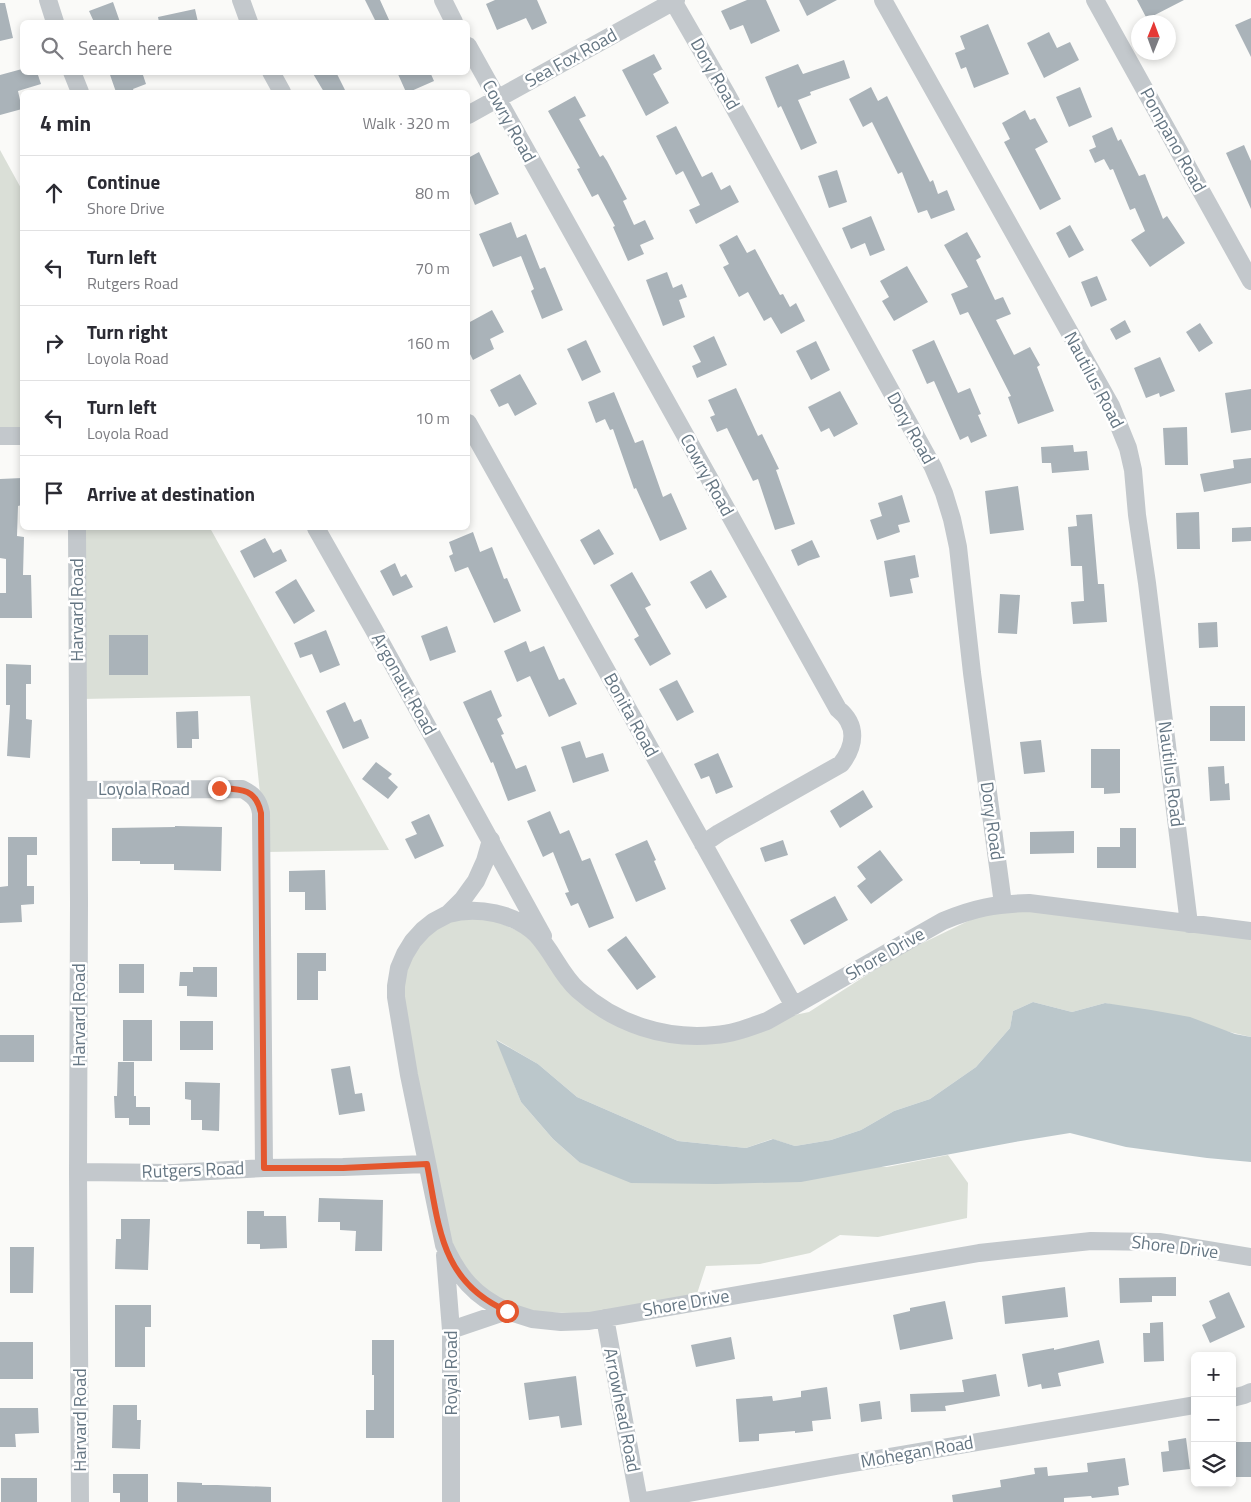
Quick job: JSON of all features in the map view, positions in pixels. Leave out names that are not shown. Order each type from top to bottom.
[{"type":"street","points":[[48,0],[54,20]]},
{"type":"street","points":[[241,0],[248,20]]},
{"type":"street","points":[[443,0],[453,20]]},
{"type":"street","name":"Nautilus Road","points":[[883,0],[1111,406],[1128,448],[1133,470],[1136,515],[1147,583],[1189,924]]},
{"type":"street","name":"Pompano Road","points":[[1095,0],[1251,281]]},
{"type":"street","name":"Sea Fox Road","points":[[470,114],[675,1]]},
{"type":"street","name":"Dory Road","points":[[675,1],[933,467],[944,493],[958,547],[972,673],[1003,904]]},
{"type":"street","name":"Cowry Road","points":[[470,50],[809,657],[838,708],[849,722],[852,744],[848,755],[841,764],[703,844]]},
{"type":"street","points":[[73,75],[79,90]]},
{"type":"street","points":[[273,75],[281,90]]},
{"type":"street","name":"Bonita Road","points":[[470,427],[794,1006]]},
{"type":"street","points":[[0,436],[20,436]]},
{"type":"street","name":"Harvard Road","points":[[76,530],[79,790],[78,1172],[80,1502]]},
{"type":"street","name":"Argonaut Road","points":[[317,530],[491,840]]},
{"type":"street","name":"Loyola Road","points":[[79,790],[242,789],[256,798],[260,805],[264,1168]]},
{"type":"street","name":"Shore Drive","points":[[491,840],[485,861],[476,881],[463,899],[448,914],[433,922],[413,941],[405,954],[396,986],[396,997],[409,1075],[444,1245],[453,1265],[464,1281],[479,1295],[496,1306],[532,1319],[561,1322],[589,1320],[979,1253],[1091,1241],[1159,1242],[1251,1257]]},
{"type":"street","name":"Shore Drive","points":[[491,840],[553,957]]},
{"type":"street","name":"Shore Drive","points":[[448,914],[468,911],[489,912],[506,916],[523,924],[537,935],[576,989],[591,1000],[615,1016],[642,1028],[660,1033],[689,1036],[716,1035],[742,1030],[767,1021],[943,921],[967,911],[1003,904],[1029,903],[1189,924],[1251,930]]},
{"type":"street","name":"Rutgers Road","points":[[78,1172],[174,1172],[427,1164]]},
{"type":"street","name":"Royal Road","points":[[444,1245],[451,1330],[451,1502]]},
{"type":"street","points":[[451,1330],[507,1311]]},
{"type":"street","name":"Arrowhead Road","points":[[604,1318],[639,1502]]},
{"type":"street","points":[[1236,1397],[1251,1392]]},
{"type":"street","name":"Mohegan Road","points":[[639,1502],[836,1466],[1191,1406]]},
{"type":"shaded area","points":[[0,150],[20,186],[20,438],[0,436]]},
{"type":"shaded area","points":[[78,530],[211,530],[389,850],[266,852],[250,696],[81,699]]},
{"type":"shaded area","points":[[997,907],[1251,932],[1251,1037],[1105,1003],[1072,1012],[1033,1002],[1013,1011],[1010,1028],[976,1067],[930,1099],[894,1111],[861,1130],[831,1140],[795,1146],[772,1139],[746,1148],[678,1141],[577,1097],[538,1064],[497,1040],[521,1102],[553,1139],[579,1162],[887,1167],[948,1155],[968,1183],[967,1218],[878,1237],[840,1235],[810,1253],[760,1264],[706,1266],[694,1303],[636,1314],[511,1312],[452,1269],[397,976],[420,935],[453,918],[486,917],[530,936],[562,977],[675,1040],[809,1012],[898,955]]},
{"type":"shaded area","points":[[1033,1002],[1072,1012],[1105,1003],[1151,1010],[1190,1017],[1235,1034],[1251,1037],[1251,1162],[1126,1147],[1070,1133],[801,1182],[631,1183],[579,1162],[553,1139],[521,1102],[496,1040],[538,1064],[577,1097],[678,1141],[746,1148],[773,1139],[795,1146],[831,1140],[861,1130],[894,1111],[930,1099],[976,1067],[1010,1028],[1013,1011]]},
{"type":"building","points":[[365,0],[380,0],[389,20],[375,20]]},
{"type":"building","points":[[495,0],[537,0],[547,23],[532,30],[526,18],[497,30],[486,4]]},
{"type":"building","points":[[747,0],[766,0],[780,31],[751,44],[743,25],[730,30],[721,11]]},
{"type":"building","points":[[799,0],[837,0],[807,16]]},
{"type":"building","points":[[1137,0],[1184,0],[1155,15],[1145,15]]},
{"type":"building","points":[[113,2],[119,20],[93,20],[89,11]]},
{"type":"building","points":[[0,3],[5,3],[13,38],[0,41]]},
{"type":"building","points":[[195,9],[198,20],[159,20],[158,17]]},
{"type":"building","points":[[1251,18],[1251,57],[1235,25]]},
{"type":"building","points":[[988,24],[1009,74],[974,88],[966,67],[961,69],[955,53],[965,49],[960,36]]},
{"type":"building","points":[[1049,32],[1057,48],[1070,42],[1079,60],[1044,78],[1027,43]]},
{"type":"building","points":[[654,54],[662,69],[653,74],[669,103],[646,116],[622,70]]},
{"type":"building","points":[[844,60],[850,78],[810,92],[811,95],[798,100],[817,143],[801,150],[781,106],[778,108],[765,77],[798,64],[803,74]]},
{"type":"building","points":[[20,70],[20,75],[38,75],[41,84],[18,91],[20,110],[0,115],[0,75]]},
{"type":"building","points":[[110,75],[143,75],[146,84],[133,90],[115,90]]},
{"type":"building","points":[[314,75],[338,75],[345,90],[323,90]]},
{"type":"building","points":[[398,75],[431,75],[434,81],[414,90],[405,90]]},
{"type":"building","points":[[871,87],[878,101],[887,96],[930,182],[933,180],[938,194],[947,190],[955,210],[931,219],[927,210],[918,213],[902,172],[898,174],[872,122],[863,127],[849,99]]},
{"type":"building","points":[[1080,87],[1092,117],[1069,127],[1056,97]]},
{"type":"building","points":[[575,96],[586,116],[579,119],[600,157],[603,155],[607,161],[627,199],[623,201],[634,225],[645,220],[654,239],[640,245],[644,254],[628,261],[613,227],[615,226],[598,194],[592,197],[577,169],[580,168],[548,111]]},
{"type":"building","points":[[1025,110],[1030,120],[1035,118],[1048,142],[1035,149],[1061,199],[1040,210],[1004,142],[1010,139],[1002,123]]},
{"type":"building","points":[[676,126],[702,177],[712,172],[721,190],[730,185],[739,202],[696,224],[689,210],[700,205],[683,171],[676,175],[656,136]]},
{"type":"building","points":[[1112,127],[1118,141],[1121,139],[1139,176],[1145,174],[1163,219],[1167,216],[1185,243],[1150,267],[1131,240],[1145,231],[1135,208],[1130,210],[1113,169],[1110,170],[1104,159],[1095,163],[1089,150],[1096,147],[1092,136]]},
{"type":"building","points":[[1244,145],[1251,161],[1251,209],[1226,153]]},
{"type":"building","points":[[479,152],[499,194],[475,205],[470,193],[470,157]]},
{"type":"building","points":[[837,170],[847,202],[829,208],[818,176]]},
{"type":"building","points":[[871,216],[885,250],[870,256],[865,243],[851,249],[842,228]]},
{"type":"building","points":[[511,222],[517,238],[526,234],[540,269],[545,267],[563,310],[542,319],[531,291],[534,289],[521,256],[493,267],[479,234]]},
{"type":"building","points":[[1070,225],[1084,250],[1069,258],[1056,233]]},
{"type":"building","points":[[967,232],[981,257],[976,260],[995,300],[1003,297],[1011,314],[996,320],[1014,355],[1030,347],[1040,365],[1037,367],[1054,411],[1018,424],[1008,397],[1011,396],[968,312],[960,315],[951,294],[968,287],[944,245]]},
{"type":"building","points":[[737,235],[747,253],[755,249],[780,295],[783,294],[790,307],[796,303],[805,321],[781,334],[771,317],[764,321],[748,292],[739,297],[723,267],[729,264],[719,245]]},
{"type":"building","points":[[907,266],[928,302],[894,321],[882,301],[889,297],[880,281]]},
{"type":"building","points":[[667,272],[673,288],[682,284],[687,297],[679,300],[685,317],[663,326],[646,280]]},
{"type":"building","points":[[1097,276],[1107,300],[1091,307],[1081,282]]},
{"type":"building","points":[[492,310],[504,332],[490,339],[494,349],[473,360],[470,354],[470,322]]},
{"type":"building","points":[[1125,320],[1131,332],[1116,340],[1110,329]]},
{"type":"building","points":[[1200,323],[1213,343],[1199,352],[1186,332]]},
{"type":"building","points":[[714,336],[727,365],[697,378],[692,366],[701,362],[693,346]]},
{"type":"building","points":[[586,340],[601,372],[582,381],[567,349]]},
{"type":"building","points":[[934,340],[958,393],[970,388],[981,414],[978,415],[987,436],[971,443],[968,436],[960,440],[934,381],[927,384],[912,350]]},
{"type":"building","points":[[816,341],[830,370],[811,380],[796,351]]},
{"type":"building","points":[[1160,357],[1175,391],[1160,397],[1159,393],[1146,398],[1134,368]]},
{"type":"building","points":[[520,374],[537,404],[515,416],[508,403],[499,407],[490,390]]},
{"type":"building","points":[[736,388],[758,436],[762,434],[779,469],[776,470],[795,524],[775,530],[758,479],[753,481],[727,428],[717,432],[710,417],[715,415],[708,400]]},
{"type":"building","points":[[1251,389],[1251,430],[1231,433],[1225,393]]},
{"type":"building","points":[[840,391],[858,424],[834,437],[829,428],[821,432],[808,407]]},
{"type":"building","points":[[614,392],[635,443],[643,440],[663,497],[671,493],[687,529],[660,541],[636,488],[634,489],[613,429],[610,430],[605,419],[596,423],[588,402]]},
{"type":"building","points":[[1187,427],[1188,465],[1165,465],[1163,428]]},
{"type":"building","points":[[1073,445],[1074,452],[1087,451],[1089,470],[1052,473],[1051,463],[1042,463],[1041,447]]},
{"type":"building","points":[[1251,458],[1251,483],[1204,492],[1200,474],[1234,468],[1233,460]]},
{"type":"building","points":[[20,478],[17,536],[24,537],[23,575],[31,575],[32,618],[0,618],[0,593],[6,593],[6,559],[0,558],[0,479]]},
{"type":"building","points":[[1018,486],[1024,530],[990,534],[985,491]]},
{"type":"building","points":[[902,495],[910,522],[898,525],[900,532],[877,540],[870,520],[882,516],[878,503]]},
{"type":"building","points":[[1199,512],[1200,549],[1177,549],[1176,513]]},
{"type":"building","points":[[1092,514],[1098,584],[1104,584],[1107,622],[1073,624],[1071,602],[1084,601],[1082,566],[1071,566],[1068,527],[1077,526],[1076,515]]},
{"type":"building","points":[[1251,527],[1251,541],[1232,542],[1232,528]]},
{"type":"building","points":[[599,529],[614,554],[594,565],[580,540]]},
{"type":"building","points":[[473,532],[480,552],[492,547],[504,579],[507,578],[521,611],[494,623],[468,567],[455,572],[449,556],[453,554],[449,542]]},
{"type":"building","points":[[265,538],[273,553],[281,549],[287,561],[254,578],[240,551]]},
{"type":"building","points":[[812,540],[820,557],[798,566],[791,550]]},
{"type":"building","points":[[915,555],[919,577],[910,579],[913,593],[890,597],[884,561]]},
{"type":"building","points":[[395,563],[401,577],[406,574],[413,587],[393,596],[380,571]]},
{"type":"building","points":[[711,570],[727,597],[706,609],[690,582]]},
{"type":"building","points":[[632,572],[651,605],[645,608],[671,654],[650,666],[634,639],[639,636],[610,585]]},
{"type":"building","points":[[296,579],[315,611],[294,624],[275,592]]},
{"type":"building","points":[[1000,594],[1020,595],[1017,634],[998,633]]},
{"type":"building","points":[[1217,622],[1218,647],[1199,648],[1198,623]]},
{"type":"building","points":[[447,626],[456,652],[430,661],[421,636]]},
{"type":"building","points":[[326,630],[340,665],[320,673],[312,654],[300,658],[294,643]]},
{"type":"building","points":[[109,635],[148,635],[148,675],[109,675]]},
{"type":"building","points":[[526,641],[530,652],[544,646],[559,680],[564,678],[577,704],[549,717],[530,676],[517,682],[504,651]]},
{"type":"building","points":[[6,664],[31,665],[31,684],[26,684],[26,719],[32,720],[30,758],[7,756],[10,705],[6,705]]},
{"type":"building","points":[[677,680],[694,712],[677,721],[659,689]]},
{"type":"building","points":[[491,690],[502,716],[497,719],[504,734],[501,735],[516,769],[526,765],[536,791],[508,801],[493,762],[491,763],[463,702]]},
{"type":"building","points":[[345,702],[354,722],[361,719],[369,738],[343,749],[326,711]]},
{"type":"building","points":[[1210,706],[1245,706],[1245,741],[1210,741]]},
{"type":"building","points":[[198,711],[199,739],[192,739],[192,748],[177,748],[176,712]]},
{"type":"building","points":[[1041,740],[1045,772],[1024,774],[1020,742]]},
{"type":"building","points":[[580,741],[586,758],[603,753],[609,771],[573,783],[561,747]]},
{"type":"building","points":[[1091,749],[1120,749],[1120,793],[1104,794],[1104,788],[1091,788]]},
{"type":"building","points":[[718,753],[733,787],[716,794],[709,776],[701,779],[694,764]]},
{"type":"building","points":[[376,762],[392,774],[388,778],[398,787],[388,799],[362,779]]},
{"type":"building","points":[[1224,766],[1225,784],[1229,783],[1230,800],[1210,801],[1208,767]]},
{"type":"building","points":[[863,790],[873,807],[840,828],[830,811]]},
{"type":"building","points":[[550,811],[560,834],[569,830],[582,861],[590,858],[614,918],[589,928],[578,903],[571,906],[565,893],[569,892],[553,852],[543,857],[527,821]]},
{"type":"building","points":[[429,814],[444,846],[415,859],[405,839],[417,834],[411,822]]},
{"type":"building","points":[[222,827],[221,871],[174,870],[174,864],[140,864],[140,861],[112,861],[112,828]]},
{"type":"building","points":[[1120,828],[1136,828],[1136,868],[1097,868],[1097,847],[1120,847]]},
{"type":"building","points":[[1074,831],[1074,853],[1030,854],[1030,832]]},
{"type":"building","points":[[8,837],[37,837],[37,855],[27,855],[27,886],[34,886],[34,904],[21,905],[22,922],[0,923],[0,887],[8,886]]},
{"type":"building","points":[[647,840],[666,889],[636,902],[615,854]]},
{"type":"building","points":[[783,840],[788,855],[765,862],[760,848]]},
{"type":"building","points":[[880,850],[903,880],[871,904],[857,886],[866,879],[857,867]]},
{"type":"building","points":[[325,870],[326,910],[305,910],[305,892],[289,892],[289,871]]},
{"type":"building","points":[[835,896],[848,920],[804,945],[790,920]]},
{"type":"building","points":[[626,936],[656,977],[637,990],[607,950]]},
{"type":"building","points":[[297,953],[326,953],[326,971],[318,971],[318,1000],[297,1000]]},
{"type":"building","points":[[119,964],[144,964],[144,993],[119,993]]},
{"type":"building","points":[[193,967],[217,967],[217,997],[187,996],[187,986],[179,986],[180,972],[193,972]]},
{"type":"building","points":[[123,1020],[152,1020],[152,1061],[123,1061]]},
{"type":"building","points":[[180,1021],[213,1021],[213,1050],[180,1050]]},
{"type":"building","points":[[0,1035],[34,1035],[34,1062],[0,1062]]},
{"type":"building","points":[[118,1062],[134,1062],[134,1096],[136,1096],[136,1107],[150,1107],[150,1125],[129,1125],[129,1118],[115,1118],[114,1096],[117,1096]]},
{"type":"building","points":[[350,1066],[355,1094],[362,1093],[365,1111],[339,1115],[331,1069]]},
{"type":"building","points":[[185,1082],[220,1083],[219,1131],[202,1130],[202,1120],[191,1120],[191,1100],[185,1099]]},
{"type":"building","points":[[319,1198],[383,1200],[382,1251],[355,1251],[356,1231],[340,1230],[340,1222],[318,1222]]},
{"type":"building","points":[[247,1211],[264,1211],[264,1216],[286,1216],[287,1248],[260,1249],[260,1244],[247,1244]]},
{"type":"building","points":[[121,1219],[150,1219],[148,1270],[115,1269],[116,1239],[121,1239]]},
{"type":"building","points":[[10,1247],[34,1247],[33,1293],[10,1293]]},
{"type":"building","points":[[1176,1277],[1176,1296],[1152,1296],[1152,1302],[1120,1303],[1119,1278]]},
{"type":"building","points":[[1065,1287],[1068,1317],[1005,1324],[1002,1296]]},
{"type":"building","points":[[1229,1292],[1245,1327],[1210,1343],[1202,1325],[1216,1318],[1209,1301]]},
{"type":"building","points":[[945,1301],[953,1339],[900,1350],[893,1315],[910,1311],[910,1308]]},
{"type":"building","points":[[115,1305],[151,1305],[151,1327],[145,1327],[145,1367],[115,1367]]},
{"type":"building","points":[[1163,1322],[1164,1361],[1144,1362],[1143,1333],[1150,1333],[1150,1323]]},
{"type":"building","points":[[731,1337],[735,1359],[696,1367],[691,1345]]},
{"type":"building","points":[[372,1340],[394,1340],[394,1438],[366,1438],[366,1410],[374,1410]]},
{"type":"building","points":[[1099,1340],[1104,1363],[1058,1373],[1061,1386],[1042,1389],[1041,1384],[1028,1387],[1022,1354],[1054,1348],[1054,1350]]},
{"type":"building","points":[[0,1342],[33,1342],[33,1379],[0,1379]]},
{"type":"building","points":[[996,1374],[1000,1396],[945,1406],[946,1411],[911,1412],[910,1394],[964,1392],[962,1380]]},
{"type":"building","points":[[576,1376],[582,1425],[561,1428],[559,1416],[529,1420],[524,1383]]},
{"type":"building","points":[[827,1387],[831,1419],[812,1421],[813,1431],[759,1434],[759,1441],[739,1442],[736,1399],[772,1396],[773,1401],[801,1397],[801,1391]]},
{"type":"building","points":[[880,1401],[882,1419],[861,1422],[859,1404]]},
{"type":"building","points":[[113,1405],[137,1405],[137,1420],[141,1420],[140,1449],[112,1448]]},
{"type":"building","points":[[0,1408],[38,1408],[39,1433],[15,1434],[16,1447],[0,1447]]},
{"type":"building","points":[[1186,1438],[1190,1469],[1163,1472],[1161,1452],[1169,1451],[1168,1441]]},
{"type":"building","points":[[1236,1442],[1251,1442],[1251,1477],[1236,1477]]},
{"type":"building","points":[[1125,1458],[1129,1485],[1118,1487],[1119,1495],[1092,1498],[1091,1496],[1064,1498],[1064,1502],[953,1502],[952,1495],[1001,1487],[1000,1480],[1035,1474],[1034,1468],[1047,1467],[1048,1476],[1088,1472],[1087,1463]]},
{"type":"building","points":[[113,1474],[148,1474],[148,1502],[120,1502],[120,1493],[113,1493]]},
{"type":"building","points":[[1,1478],[37,1478],[37,1502],[1,1502]]},
{"type":"building","points":[[177,1482],[202,1483],[202,1485],[271,1487],[271,1502],[177,1502]]},
{"type":"route","points":[[219,788],[242,789],[250,793],[260,805],[261,813],[264,1168],[343,1168],[427,1164],[441,1237],[453,1265],[464,1281],[479,1295],[507,1311]]}]
